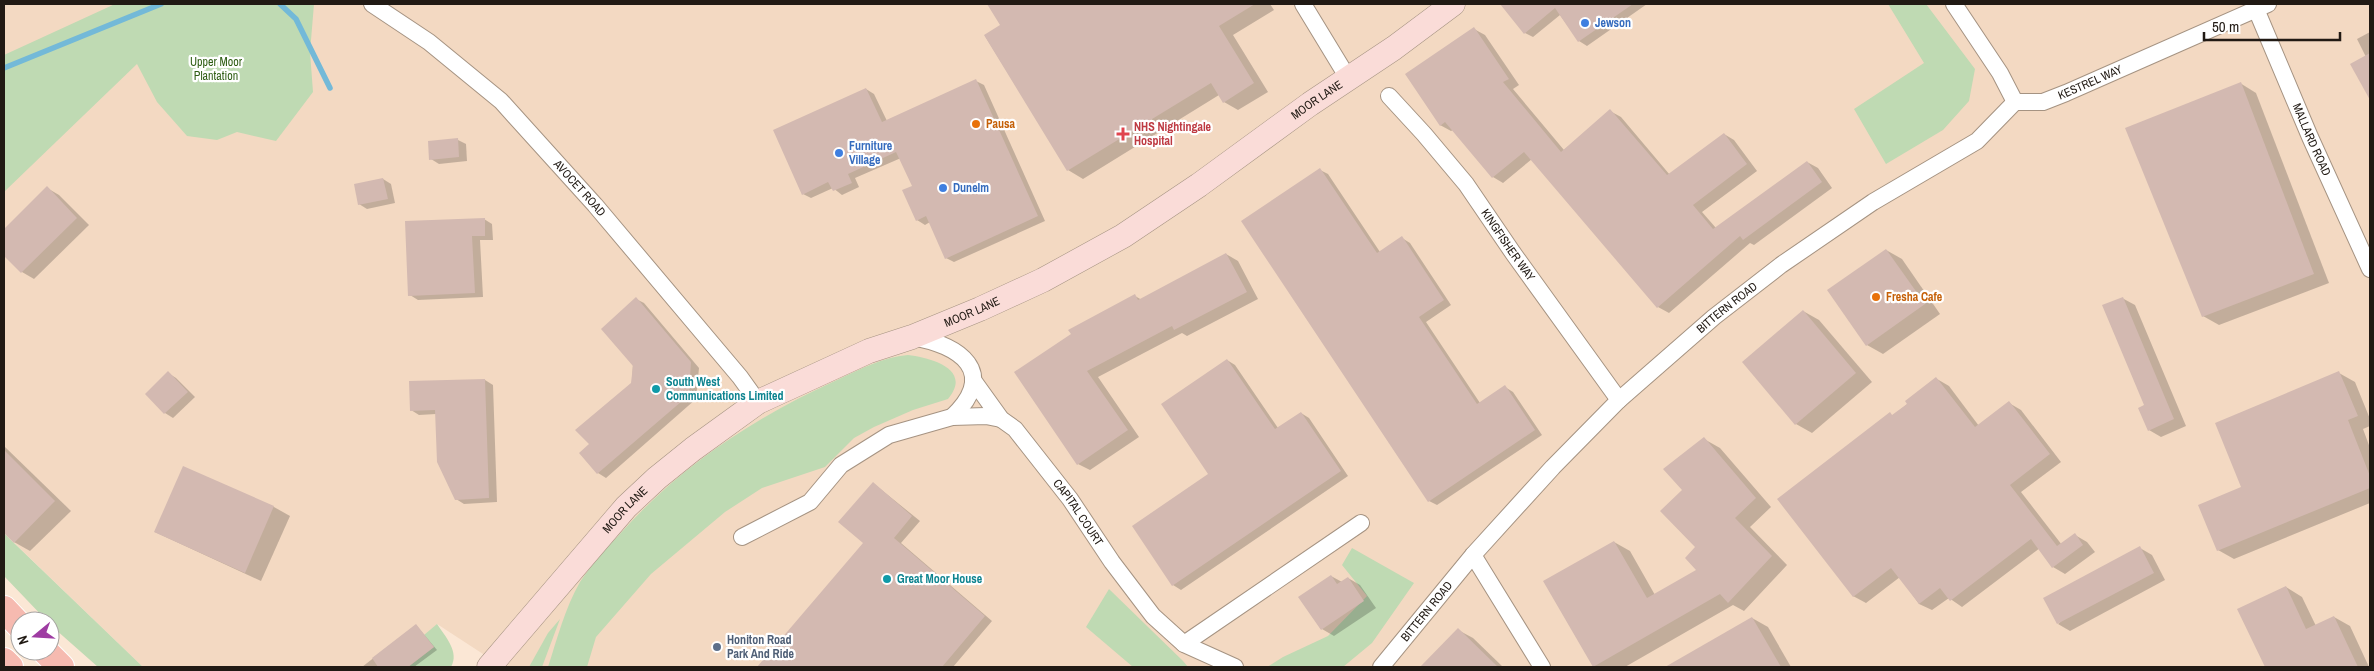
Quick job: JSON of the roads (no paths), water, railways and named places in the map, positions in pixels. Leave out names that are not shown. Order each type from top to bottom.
[{"type":"main road","name":"MOOR LANE","points":[[488,667],[516,637],[626,507],[693,448],[758,402],[822,371],[912,337],[1044,280],[1124,236],[1348,78],[1394,48],[1452,4]]},
{"type":"main road","name":"MOOR LANE","points":[[506,667],[516,637]]},
{"type":"main road","points":[[4,661],[10,667]]},
{"type":"street","name":"AVOCET ROAD","points":[[372,4],[429,42],[507,106],[595,205],[740,377],[758,402]]},
{"type":"street","points":[[1303,4],[1348,78]]},
{"type":"street","points":[[1954,4],[2000,73],[2015,102]]},
{"type":"street","name":"KESTREL WAY","points":[[2015,102],[2043,102],[2262,6]]},
{"type":"street","name":"MALLARD ROAD","points":[[2262,6],[2310,137],[2370,269]]},
{"type":"street","name":"KINGFISHER WAY","points":[[1389,96],[1466,184],[1620,400]]},
{"type":"street","name":"BITTERN ROAD","points":[[1381,667],[1474,555],[1553,467],[1620,400],[1714,317],[1781,265],[1873,202],[1977,141],[2015,102]]},
{"type":"street","name":"CAPITAL COURT","points":[[912,337],[933,341],[958,352],[969,365],[973,380],[1001,419],[1015,429],[1070,499],[1112,562],[1153,616],[1184,644],[1235,667]]},
{"type":"street","points":[[952,417],[964,406],[971,394],[973,380]]},
{"type":"street","points":[[742,537],[810,502],[841,466],[889,435],[952,417],[986,416],[1001,419]]},
{"type":"street","points":[[1184,644],[1361,523]]},
{"type":"street","points":[[1474,555],[1542,667]]},
{"type":"waterway","points":[[4,68],[161,4]]},
{"type":"waterway","points":[[280,4],[296,19],[330,88]]},
{"type":"place","name":"Jewson","points":[[1585,23]]},
{"type":"place","name":"Pausa","points":[[976,124]]},
{"type":"place","name":"NHS Nightingale Hospital","points":[[1123,134]]},
{"type":"place","name":"Furniture Village","points":[[839,153]]},
{"type":"place","name":"Dunelm","points":[[943,188]]},
{"type":"place","name":"Fresha Cafe","points":[[1876,297]]},
{"type":"place","name":"South West Communications Limited","points":[[656,389]]},
{"type":"place","name":"Great Moor House","points":[[887,579]]},
{"type":"place","name":"Honiton Road Park And Ride","points":[[717,647]]},
{"type":"park label","name":"Upper Moor Plantation","points":[[216,69]]}]
